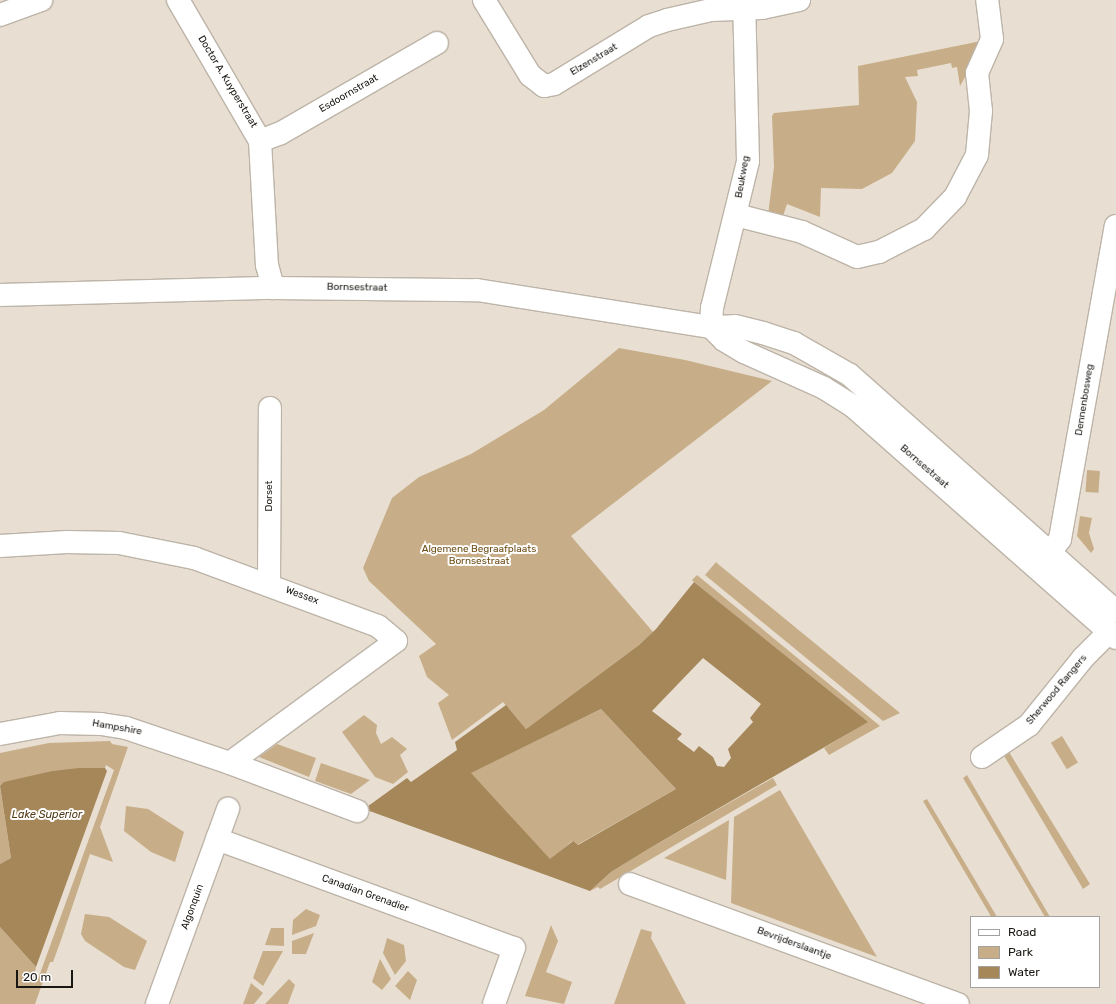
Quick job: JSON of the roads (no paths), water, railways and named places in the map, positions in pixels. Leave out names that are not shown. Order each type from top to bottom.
[{"type":"street","points":[[0,15],[41,0]]},
{"type":"street","name":"Doctor A. Kuyperstraat","points":[[178,0],[260,141],[267,265],[273,288]]},
{"type":"street","name":"Elzenstraat","points":[[484,0],[530,75],[544,86],[554,84],[649,26],[684,14],[744,4],[762,8],[799,0]]},
{"type":"street","points":[[736,215],[802,232],[857,257],[879,252],[924,229],[955,197],[977,155],[981,111],[977,73],[992,38],[987,0]]},
{"type":"street","name":"Beukweg","points":[[710,327],[712,308],[748,161],[744,4]]},
{"type":"street","name":"Esdoornstraat","points":[[260,141],[281,133],[437,43]]},
{"type":"street","name":"Dennenbosweg","points":[[1044,560],[1060,539],[1116,226]]},
{"type":"street","name":"Bornsestraat","points":[[0,295],[273,288],[477,290],[710,327],[735,326],[762,333],[794,343],[835,365],[887,406],[1044,560],[1113,635]]},
{"type":"street","name":"Bornsestraat","points":[[710,327],[724,340],[744,352],[824,388],[854,407],[1044,560],[1116,611]]},
{"type":"street","name":"Dorset","points":[[269,584],[270,408]]},
{"type":"street","name":"Wessex","points":[[0,546],[67,542],[119,543],[194,558],[269,584],[378,626],[396,641],[230,763]]},
{"type":"street","name":"Sherwood Rangers","points":[[982,757],[1029,725],[1083,658],[1113,635]]},
{"type":"street","name":"Hampshire","points":[[0,734],[60,723],[101,724],[143,732],[230,763]]},
{"type":"street","points":[[230,763],[357,811]]},
{"type":"street","name":"Algonquin","points":[[157,1004],[228,809]]},
{"type":"street","name":"Canadian Grenadier","points":[[217,839],[514,948],[494,1004]]},
{"type":"street","name":"Bevrijderslaantje","points":[[630,884],[958,1004]]},
{"type":"water","points":[[694,582],[868,722],[650,848],[611,872],[590,891],[364,809],[407,778],[411,782],[457,750],[455,742],[506,705],[526,729],[639,645],[656,629]],"holes":[[[703,658],[761,704],[750,718],[753,722],[728,749],[731,758],[724,767],[717,766],[713,757],[699,746],[694,752],[677,739],[682,734],[652,711]],[[601,709],[676,789],[578,845],[573,841],[550,859],[471,773]]]},
{"type":"water","name":"Lake Superior","points":[[79,768],[105,768],[107,771],[36,967],[0,927],[0,864],[11,858],[0,786],[4,782],[52,771]]},
{"type":"park label","name":"Algemene Begraafplaats Bornsestraat","points":[[479,554]]}]
